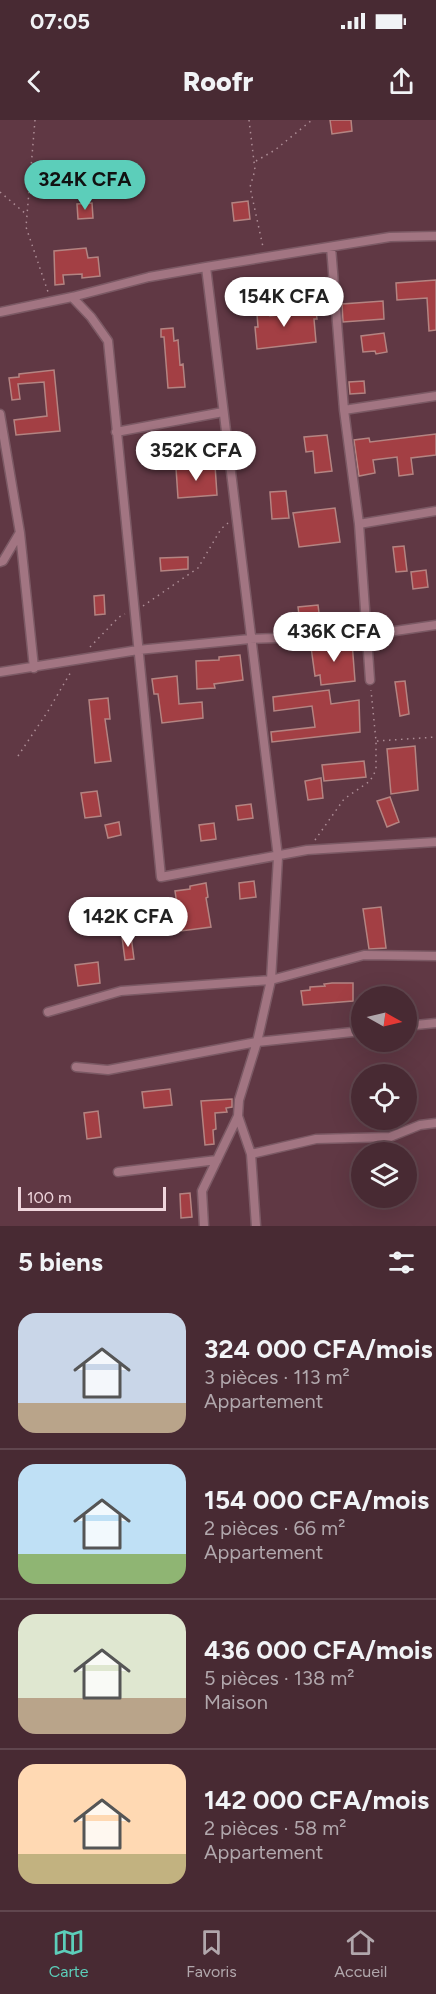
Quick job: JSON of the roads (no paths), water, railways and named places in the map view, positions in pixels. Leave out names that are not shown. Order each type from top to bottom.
[{"type":"street","points":[[0,312],[51,302],[149,277],[206,267],[390,237],[436,236]]},
{"type":"street","points":[[331,247],[344,410],[359,524],[370,680]]},
{"type":"street","points":[[204,1226],[202,1191],[238,1116],[239,1100],[257,1042],[271,980],[278,856],[206,267]]},
{"type":"street","points":[[72,297],[91,317],[108,341],[161,877],[307,850],[436,842]]},
{"type":"street","points":[[344,410],[436,396]]},
{"type":"street","points":[[116,432],[223,412]]},
{"type":"street","points":[[0,414],[2,449],[20,533],[33,668]]},
{"type":"street","points":[[359,524],[436,512]]},
{"type":"street","points":[[0,562],[3,561],[20,533]]},
{"type":"street","points":[[0,672],[138,650],[250,639],[368,635],[436,625]]},
{"type":"street","points":[[48,1012],[121,992],[271,980],[364,955],[436,956]]},
{"type":"street","points":[[417,1025],[436,1023]]},
{"type":"street","points":[[76,1067],[108,1070],[257,1042],[351,1032]]},
{"type":"street","points":[[238,1116],[251,1154],[256,1226]]},
{"type":"street","points":[[251,1154],[316,1139],[390,1137],[420,1125],[436,1123]]},
{"type":"street","points":[[118,1172],[217,1160]]}]
